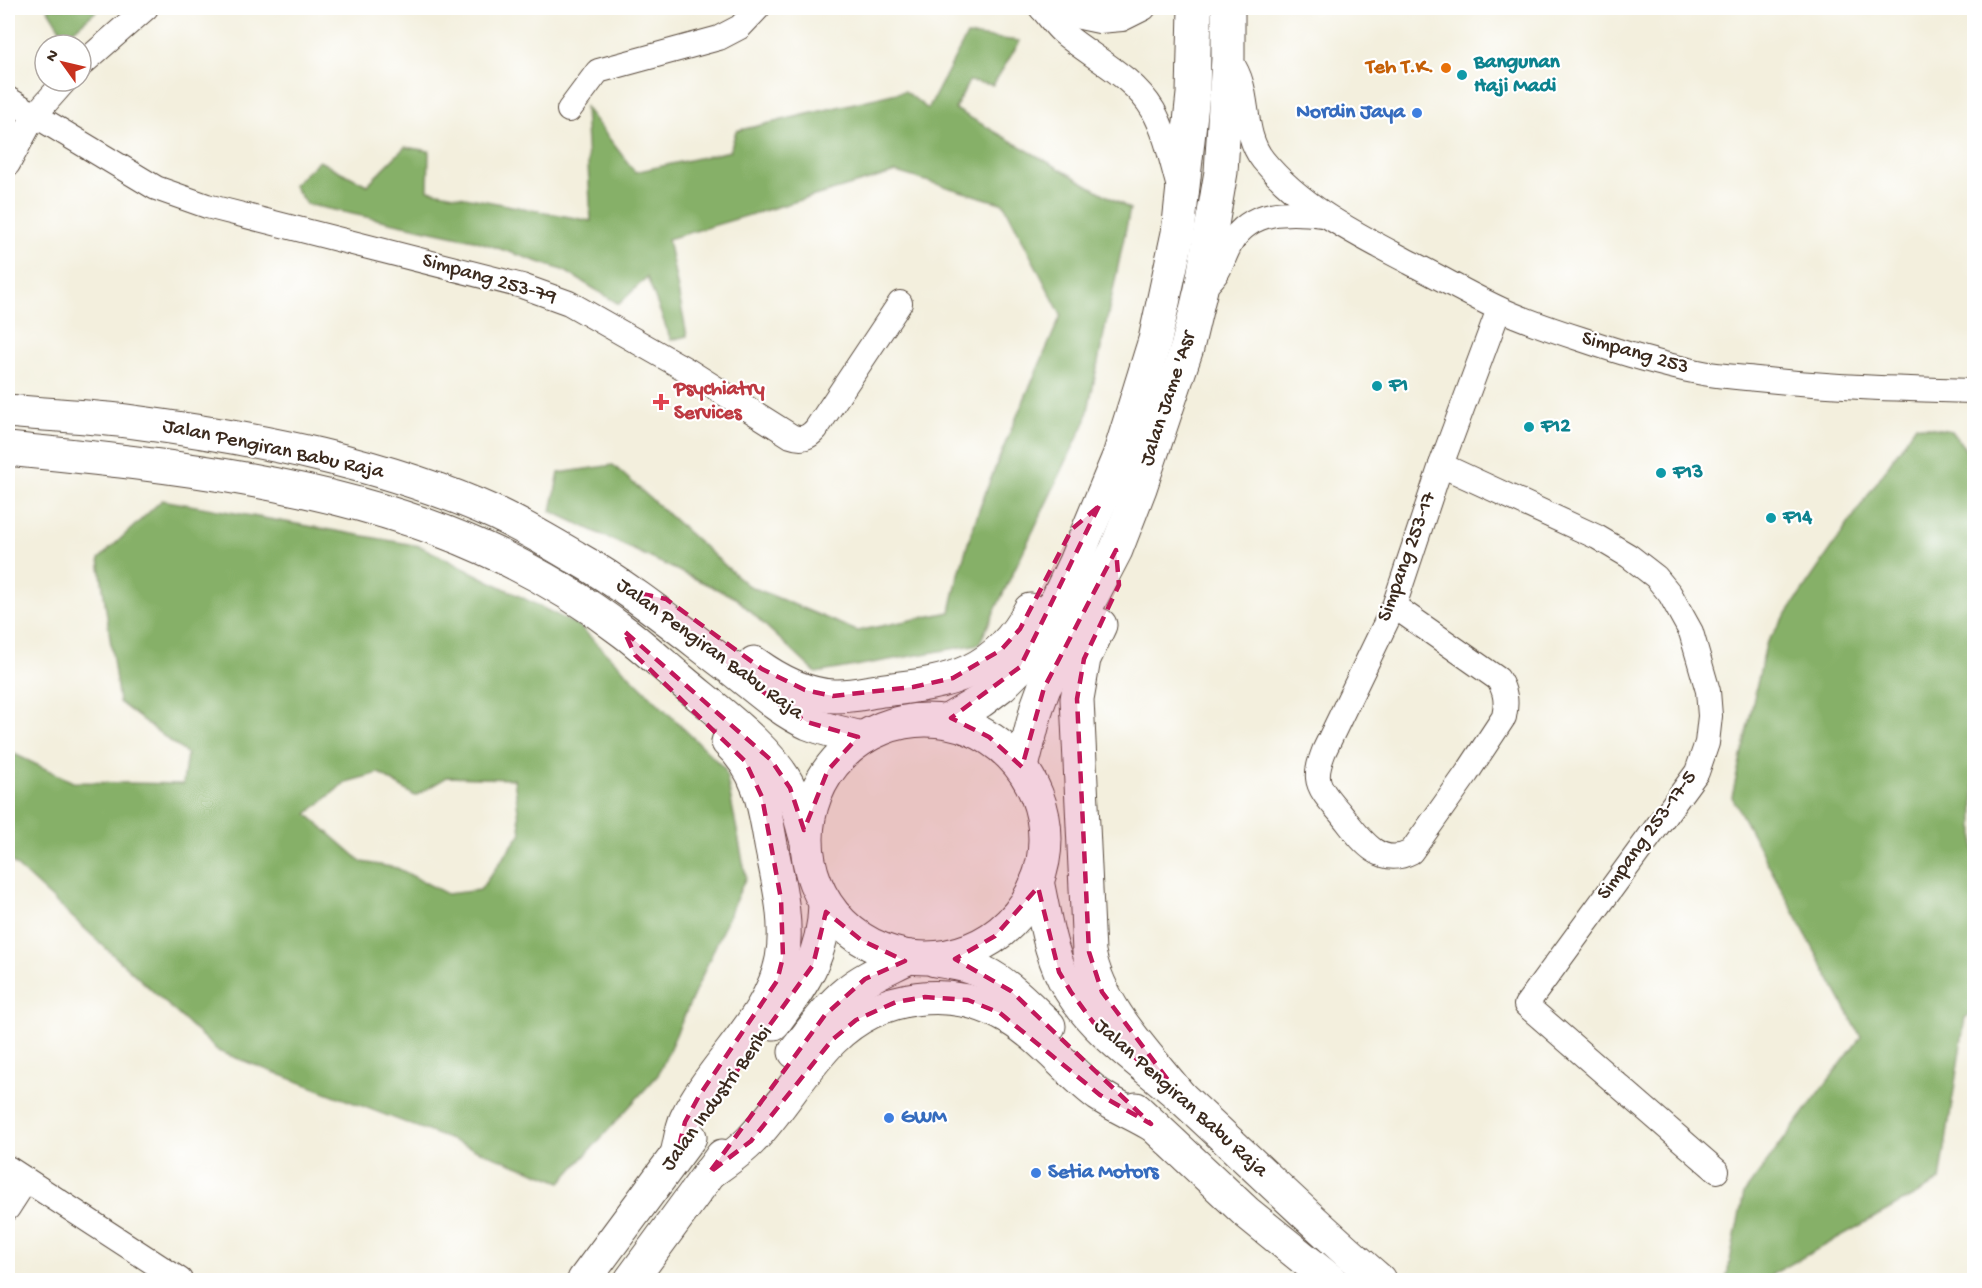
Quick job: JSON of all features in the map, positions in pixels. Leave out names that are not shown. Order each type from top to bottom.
[{"type":"main road","name":"Jalan Jame 'Asr","points":[[947,721],[981,701],[1020,667],[1057,600],[1119,456],[1155,340],[1179,233],[1192,94],[1195,8]]},
{"type":"main road","name":"Jalan Jame 'Asr","points":[[1022,767],[1044,688],[1116,550],[1187,348],[1201,289],[1221,172],[1228,58],[1228,8]]},
{"type":"main road","points":[[8,399],[44,414]]},
{"type":"main road","name":"Jalan Pengiran Babu Raja","points":[[8,411],[132,422],[217,435],[312,454],[392,475],[496,514],[577,557],[633,592],[783,707],[807,722],[834,732],[863,738]]},
{"type":"main road","name":"Jalan Pengiran Babu Raja","points":[[8,449],[138,462],[297,489],[387,513],[440,530],[484,548],[547,582],[624,631],[747,737],[771,760],[790,788],[807,838]]},
{"type":"main road","points":[[633,592],[649,593],[666,599],[762,669],[783,682],[805,690],[833,696],[913,687],[953,678],[970,671],[1001,650],[1020,629],[1072,529],[1099,506]]},
{"type":"main road","points":[[1116,550],[1120,565],[1119,585],[1084,659],[1077,699],[1089,952],[1093,972],[1102,992],[1125,1026],[1180,1096]]},
{"type":"main road","points":[[624,631],[635,655],[732,746],[754,776],[762,797],[781,899],[783,957],[777,981],[763,1006],[699,1096],[685,1122],[677,1154]]},
{"type":"main road","points":[[825,904],[808,861],[809,814],[816,791],[828,770],[844,752],[882,728],[903,721],[925,719],[947,721],[969,727],[989,737],[1007,750],[1022,767],[1034,788],[1045,834],[1043,858],[1037,882],[1027,902],[1012,921],[995,936],[975,948],[953,955],[919,958]]},
{"type":"main road","name":"Jalan Pengiran Babu Raja","points":[[1037,882],[1059,972],[1093,1022],[1180,1096],[1277,1189],[1379,1281]]},
{"type":"main road","name":"Jalan Pengiran Babu Raja","points":[[825,904],[842,924],[861,940],[884,951],[974,968],[1011,991],[1246,1212],[1330,1281]]},
{"type":"main road","name":"Jalan Industri Beribi","points":[[584,1281],[790,1002],[813,965],[822,939],[825,904]]},
{"type":"main road","name":"Jalan Industri Beribi","points":[[632,1281],[794,1054],[825,1015],[846,992],[865,979],[919,958]]},
{"type":"main road","points":[[710,1173],[751,1141],[832,1040],[856,1020],[876,1009],[896,1002],[925,997],[968,1000],[1000,1013],[1023,1028],[1100,1095],[1151,1124]]},
{"type":"street","points":[[93,54],[146,8]]},
{"type":"street","points":[[569,110],[598,70],[719,38],[740,27],[758,8]]},
{"type":"street","points":[[1042,8],[1099,21],[1122,19],[1143,8]]},
{"type":"street","points":[[1042,8],[1061,31],[1134,87],[1152,109],[1165,136],[1182,200]]},
{"type":"street","name":"Simpang 253","points":[[1228,58],[1236,69],[1242,87],[1247,124],[1252,141],[1262,158],[1279,177],[1323,214],[1499,309],[1538,325],[1610,349],[1701,373],[1845,386],[1974,391]]},
{"type":"street","points":[[8,164],[34,116],[54,93]]},
{"type":"street","points":[[8,99],[34,116]]},
{"type":"street","name":"Simpang 253-79","points":[[34,116],[156,188],[207,206],[554,296],[687,370],[790,436],[798,438],[805,438],[816,429],[900,303]]},
{"type":"street","name":"Simpang 253","points":[[1201,289],[1212,280],[1220,269],[1232,243],[1244,227],[1251,222],[1272,213],[1295,211],[1323,214]]},
{"type":"street","name":"Simpang 253-17","points":[[1394,606],[1498,679],[1506,696],[1504,717],[1467,773],[1411,852],[1392,858],[1366,846],[1322,790],[1318,779],[1322,758],[1394,606],[1441,465],[1499,309]]},
{"type":"street","name":"Simpang 253-17-5","points":[[1441,465],[1597,537],[1629,556],[1656,577],[1670,594],[1690,632],[1708,691],[1710,716],[1707,743],[1697,772],[1526,1005],[1717,1171]]},
{"type":"street","points":[[8,1208],[17,1174],[180,1281]]},
{"type":"highlighted area","points":[[1099,506],[1020,667],[951,718],[989,737],[1022,767],[1044,688],[1116,550],[1119,585],[1084,659],[1077,699],[1089,952],[1102,992],[1180,1096],[1093,1022],[1071,992],[1059,972],[1038,887],[995,936],[955,959],[1011,991],[1151,1124],[1100,1095],[1000,1013],[968,1000],[925,997],[896,1002],[856,1020],[832,1040],[751,1141],[709,1173],[825,1015],[865,979],[905,961],[861,940],[826,912],[813,965],[677,1154],[685,1122],[699,1096],[777,981],[783,957],[781,899],[762,797],[745,761],[635,655],[624,631],[771,760],[790,788],[804,830],[828,770],[858,737],[807,722],[783,707],[633,592],[666,599],[762,669],[805,690],[833,696],[913,687],[953,678],[1001,650],[1020,629],[1072,529]]},
{"type":"green space","points":[[47,8],[100,8],[70,33],[63,33]]},
{"type":"green space","points":[[967,35],[1020,41],[993,85],[969,81],[955,109],[1130,209],[1086,420],[979,644],[816,673],[736,598],[551,511],[559,473],[613,465],[747,585],[857,631],[950,612],[970,535],[1013,424],[1061,315],[1004,204],[896,172],[668,239],[687,336],[671,340],[647,277],[619,304],[565,271],[474,240],[306,204],[293,185],[319,161],[367,185],[405,147],[429,151],[428,190],[591,221],[585,107],[635,172],[730,151],[736,131],[905,91],[928,109]]},
{"type":"green space","points":[[1916,425],[1952,431],[1974,461],[1974,1011],[1965,1018],[1940,1181],[1762,1280],[1726,1280],[1744,1193],[1861,1037],[1732,797],[1766,644]]},
{"type":"green space","points":[[162,500],[420,546],[579,626],[725,769],[746,877],[658,1075],[561,1182],[218,1051],[10,860],[8,751],[73,782],[183,784],[187,754],[119,702],[99,559]],"holes":[[[379,773],[415,796],[447,777],[514,779],[521,833],[480,890],[447,894],[397,868],[362,862],[307,814],[346,782]]]},
{"type":"place","name":"Teh T.K.","points":[[1446,68]]},
{"type":"place","name":"Bangunan Haji Madi","points":[[1462,75]]},
{"type":"place","name":"Nordin Jaya","points":[[1417,113]]},
{"type":"place","name":"F1","points":[[1377,386]]},
{"type":"place","name":"Psychiatry Services","points":[[661,402]]},
{"type":"place","name":"F12","points":[[1529,427]]},
{"type":"place","name":"F13","points":[[1661,473]]},
{"type":"place","name":"F14","points":[[1771,518]]},
{"type":"place","name":"GWM","points":[[889,1118]]},
{"type":"place","name":"Setia Motors","points":[[1036,1173]]}]
